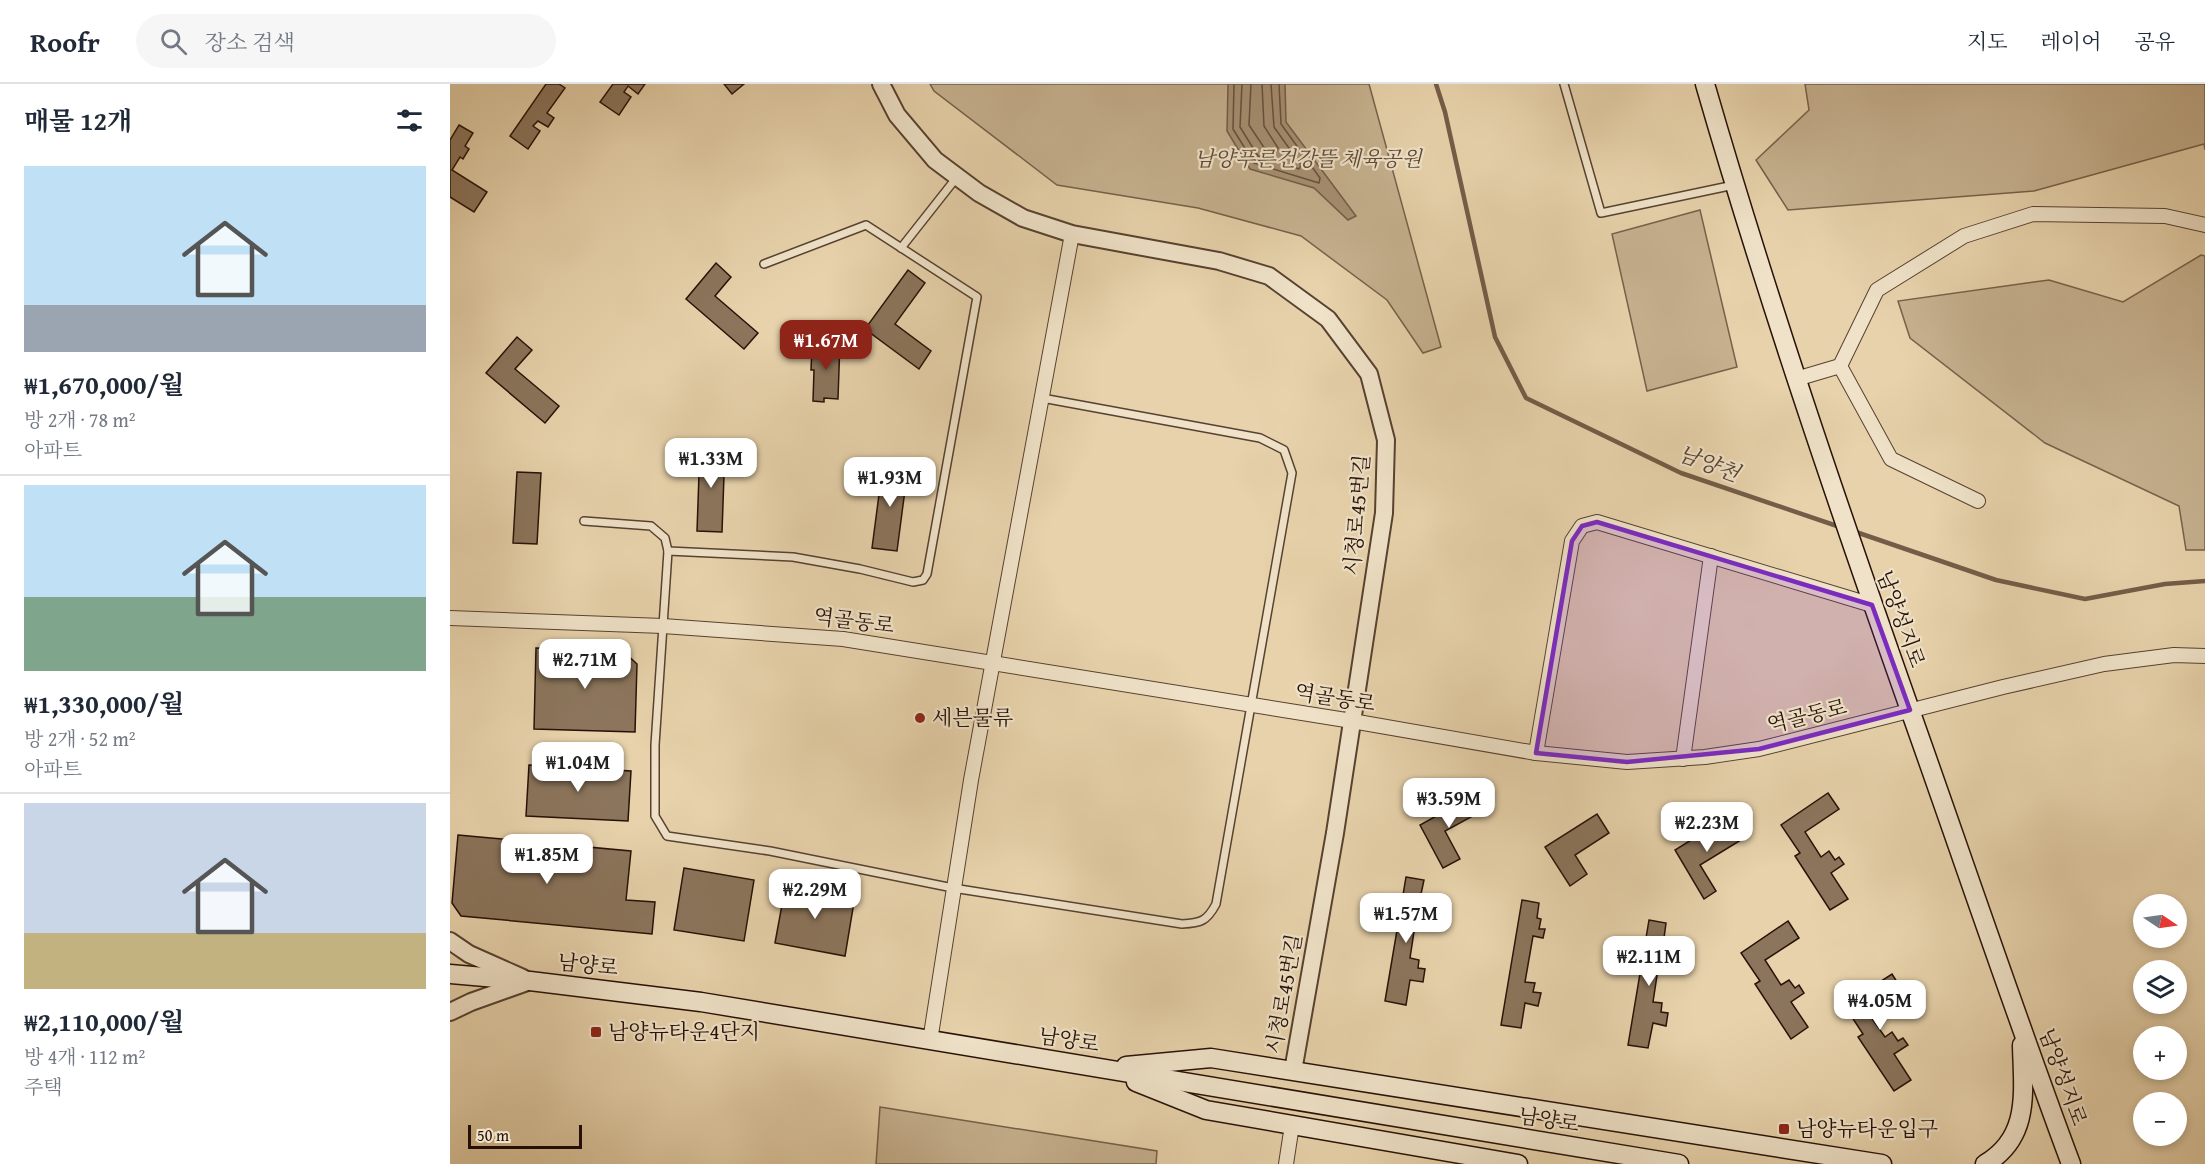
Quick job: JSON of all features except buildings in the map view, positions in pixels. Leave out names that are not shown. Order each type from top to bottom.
[{"type":"main road","name":"남양성지로","points":[[1705,84],[1818,448],[2021,1031],[2071,1164]]},
{"type":"main road","name":"남양로","points":[[450,975],[530,981],[701,1002],[1679,1164]]},
{"type":"main road","points":[[1985,1164],[2007,1147],[2020,1119],[2023,1100],[2021,1031]]},
{"type":"main road","points":[[1103,1069],[1211,1058],[1882,1164]]},
{"type":"main road","points":[[1103,1069],[1206,1110],[1518,1164]]},
{"type":"street","name":"시청로45번길","points":[[881,84],[897,115],[935,160],[979,193],[1023,218],[1072,234],[1219,261],[1269,276],[1328,318],[1369,374],[1386,440],[1384,513],[1352,722],[1293,1071]]},
{"type":"street","points":[[1796,379],[1840,366],[1877,290],[1964,236],[2033,214],[2165,216],[2205,225]]},
{"type":"street","points":[[930,1041],[953,888],[1072,234]]},
{"type":"street","points":[[1840,366],[1891,459],[1978,501]]},
{"type":"street","points":[[1536,753],[1572,541],[1582,526],[1597,522],[1872,604]]},
{"type":"street","points":[[1683,759],[1711,556]]},
{"type":"street","name":"역골동로","points":[[450,618],[663,627],[843,639],[1536,753],[1627,762],[1683,759],[1759,749],[1910,710],[2125,660],[2174,655],[2205,656]]},
{"type":"street","points":[[450,941],[469,954],[530,981]]},
{"type":"street","points":[[450,1012],[530,981]]},
{"type":"street","points":[[1286,1164],[1293,1125]]},
{"type":"lane","points":[[1564,84],[1601,213],[1735,185]]},
{"type":"lane","points":[[901,248],[957,177]]},
{"type":"lane","points":[[668,551],[793,557],[860,569],[913,582],[923,580],[927,574],[977,297],[866,225],[764,264]]},
{"type":"lane","points":[[584,521],[651,526],[665,538],[668,551],[655,746],[655,816],[667,836],[770,851],[953,888],[1194,924],[1209,917],[1216,904],[1292,473],[1284,450],[1260,438],[1042,398]]},
{"type":"highlighted area","points":[[1597,522],[1872,605],[1910,710],[1759,749],[1627,762],[1536,753],[1572,541],[1582,526]]},
{"type":"green space","name":"남양푸른건강뜰 체육공원","points":[[930,84],[1369,84],[1441,347],[1423,353],[1387,300],[1301,236],[1198,208],[1057,185],[934,91]]},
{"type":"green space","points":[[1805,84],[2205,84],[2205,150],[2204,144],[2034,191],[1788,210],[1756,160],[1809,110]]},
{"type":"green space","points":[[1700,210],[1737,367],[1647,391],[1612,234]]},
{"type":"green space","points":[[2201,255],[2205,256],[2205,550],[2186,550],[2179,506],[2045,443],[1910,338],[1898,301],[2049,280],[2123,302]]},
{"type":"green space","points":[[880,1107],[1157,1151],[1156,1164],[876,1164]]},
{"type":"water","points":[[1228,84],[1285,84],[1286,122],[1356,216],[1348,220],[1314,188],[1250,169],[1227,131]]},
{"type":"waterway","name":"남양천","points":[[1436,84],[1445,112],[1495,337],[1526,398],[1681,473],[1840,527]]},
{"type":"waterway","name":"남양천","points":[[1853,531],[1996,580],[2085,599],[2165,584],[2205,581]]},
{"type":"place","name":"세븐물류","points":[[920,718]]},
{"type":"place","name":"남양뉴타운4단지","points":[[596,1032]]},
{"type":"place","name":"남양뉴타운입구","points":[[1784,1129]]}]
